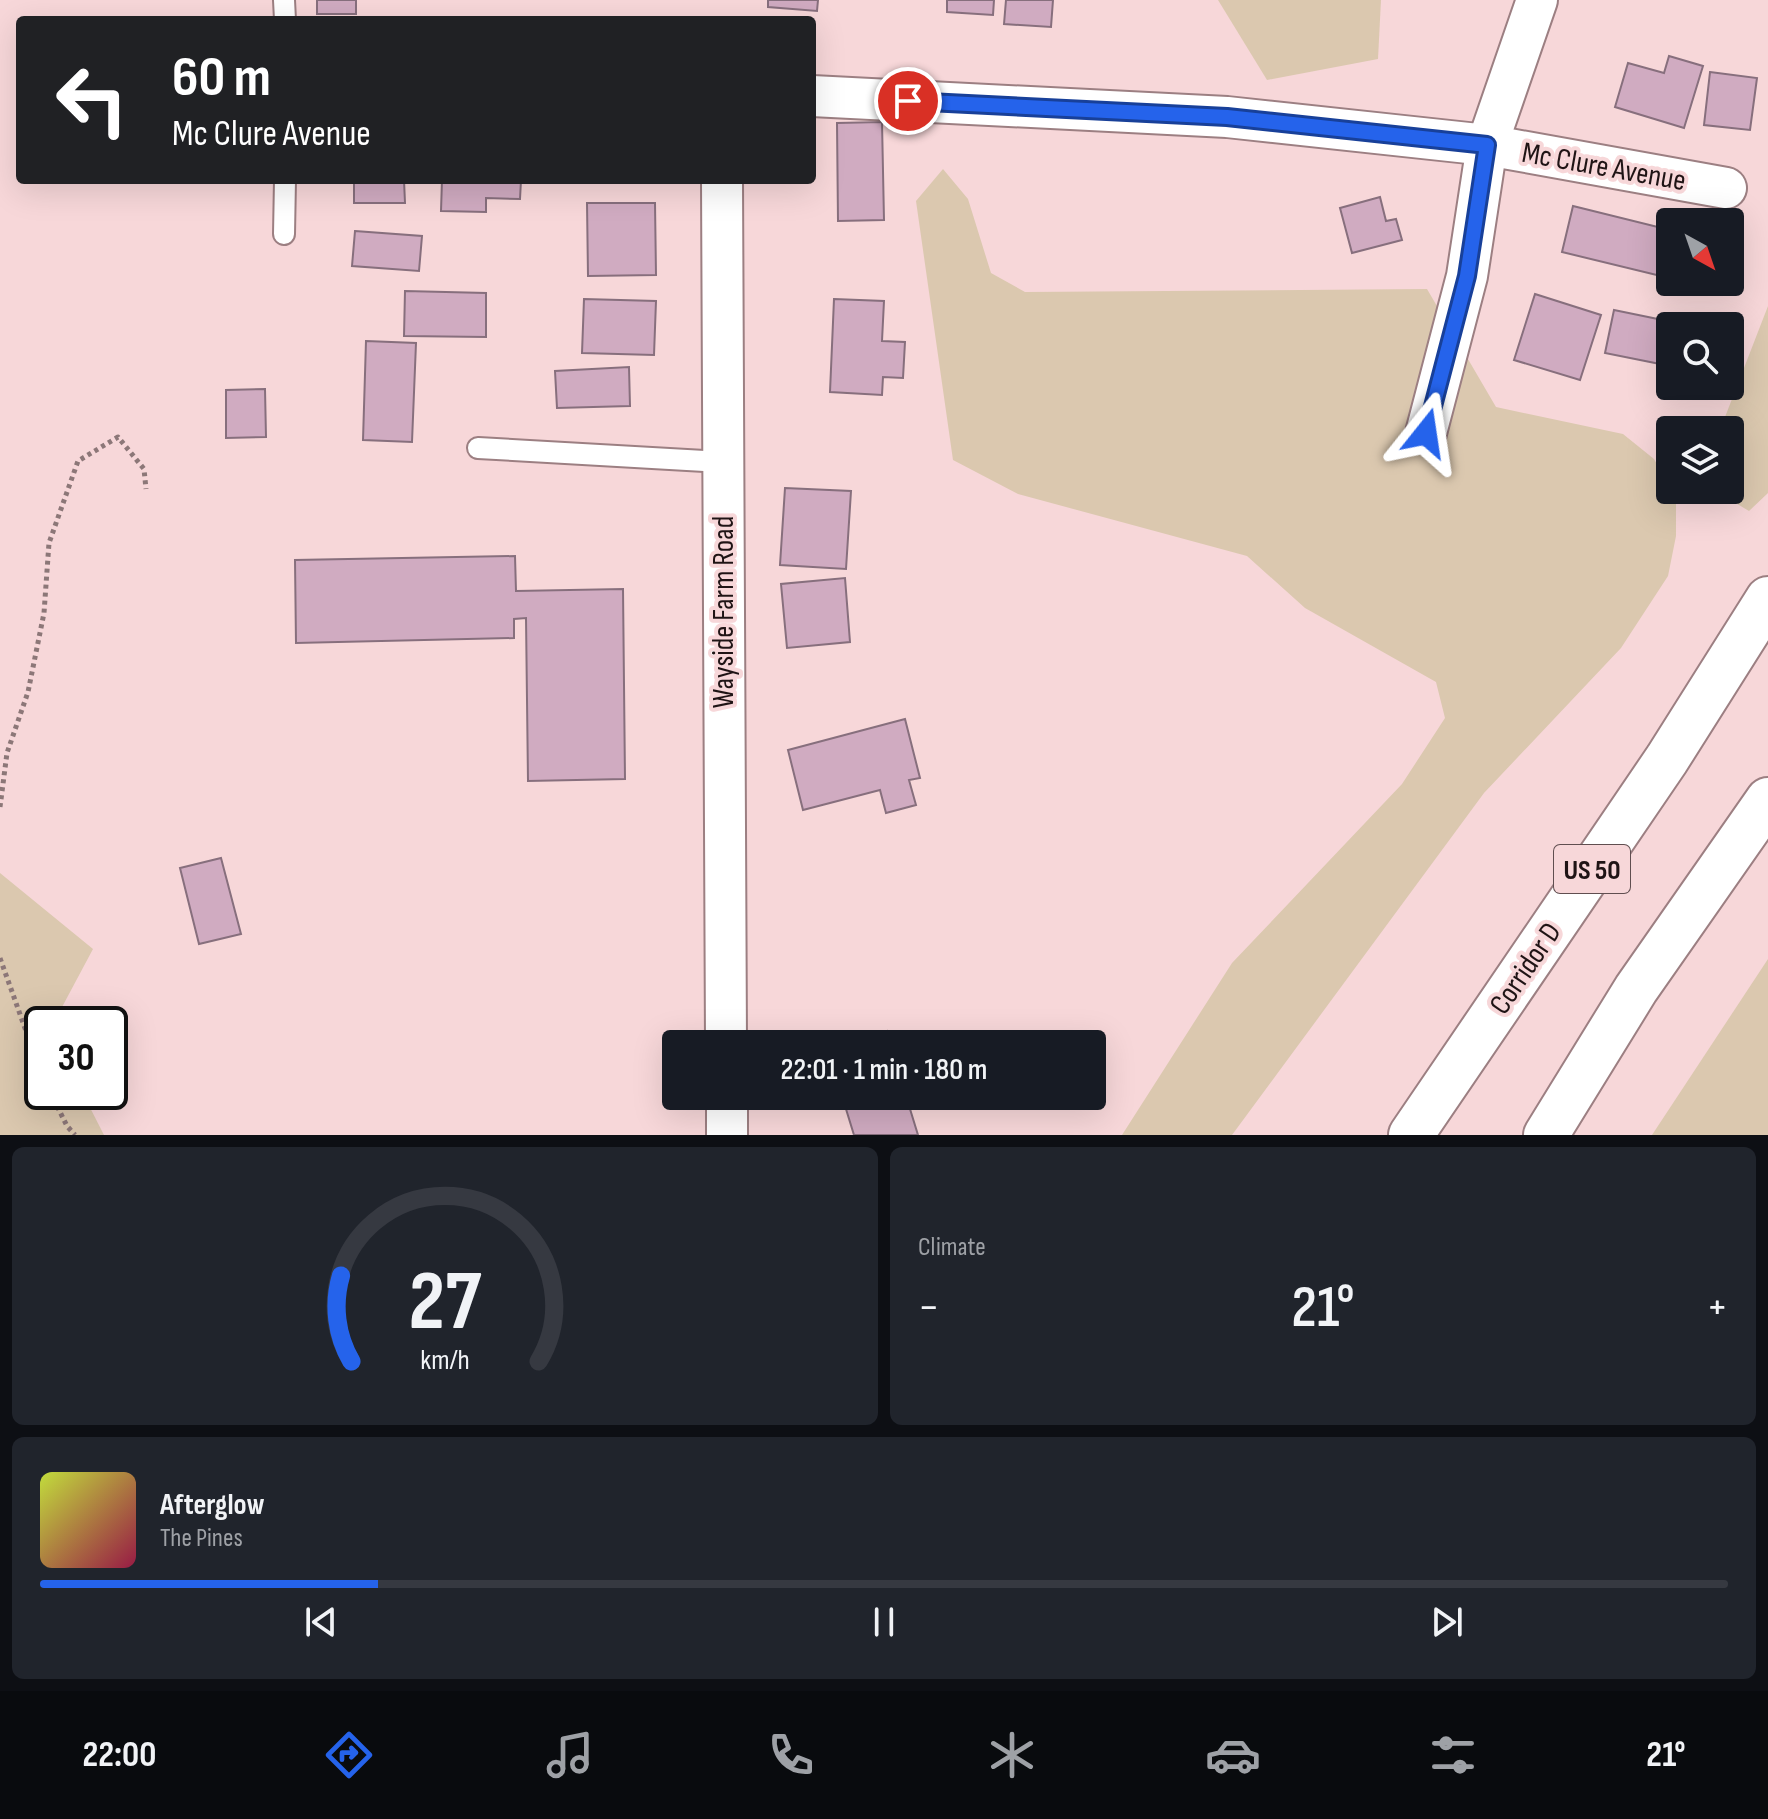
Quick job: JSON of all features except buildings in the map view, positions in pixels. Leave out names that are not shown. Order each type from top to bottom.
[{"type":"highway","name":"Corridor D","points":[[1411,1135],[1667,759],[1768,599]]},
{"type":"highway","points":[[1546,1135],[1636,989],[1768,800]]},
{"type":"street","points":[[1426,433],[1467,276],[1487,145],[1537,0]]},
{"type":"street","name":"Mc Clure Avenue","points":[[816,96],[1227,117],[1487,145],[1726,188]]},
{"type":"street","name":"Wayside Farm Road","points":[[722,184],[726,1030]]},
{"type":"street","points":[[727,1110],[727,1135]]},
{"type":"lane","points":[[284,234],[285,184]]},
{"type":"lane","points":[[478,448],[722,462]]},
{"type":"path","points":[[0,807],[7,753],[28,692],[44,613],[49,543],[78,461],[118,437],[144,469],[146,489]]},
{"type":"path","points":[[0,958],[24,1025]]},
{"type":"path","points":[[59,1110],[75,1135]]},
{"type":"shaded area","points":[[1218,0],[1381,0],[1378,59],[1267,80]]},
{"type":"shaded area","points":[[943,169],[968,199],[991,273],[1025,292],[1427,289],[1496,407],[1623,434],[1656,462],[1656,504],[1676,504],[1676,536],[1668,576],[1621,648],[1484,793],[1232,1135],[1122,1135],[1232,963],[1402,784],[1445,718],[1436,682],[1305,608],[1247,556],[1018,494],[953,460],[916,201]]},
{"type":"shaded area","points":[[1768,306],[1768,493],[1749,511],[1737,504],[1744,504],[1744,416],[1725,416],[1732,400],[1744,400],[1744,368]]},
{"type":"shaded area","points":[[0,873],[93,949],[63,1006],[24,1006],[24,1110],[91,1110],[104,1135],[0,1135]]},
{"type":"shaded area","points":[[1768,959],[1768,1135],[1652,1135]]},
{"type":"route","points":[[908,101],[1227,117],[1487,145],[1467,276],[1426,433]]}]
